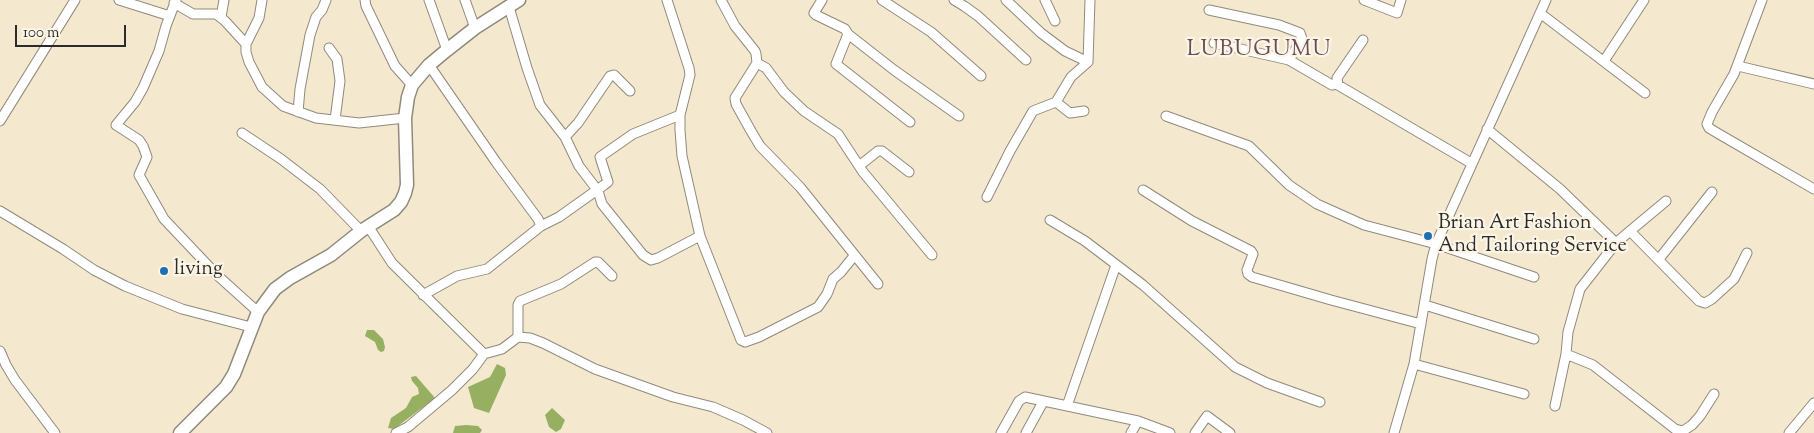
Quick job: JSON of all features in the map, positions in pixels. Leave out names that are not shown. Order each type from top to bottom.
[{"type":"street","points":[[0,121],[75,0]]},
{"type":"street","points":[[119,0],[170,16]]},
{"type":"street","points":[[220,17],[224,0]]},
{"type":"street","points":[[262,0],[259,18],[246,44],[246,52],[248,62],[262,87],[282,106],[316,118],[360,123],[405,118]]},
{"type":"street","points":[[298,112],[300,89],[310,35],[316,17],[322,10],[326,0]]},
{"type":"street","points":[[365,0],[366,6],[396,66],[412,85]]},
{"type":"street","points":[[429,0],[447,50]]},
{"type":"street","points":[[466,0],[475,28]]},
{"type":"street","points":[[667,0],[690,75],[680,115],[682,156],[700,236],[740,339],[746,342],[779,328],[818,307],[825,298],[833,280],[854,256]]},
{"type":"street","points":[[721,0],[734,26],[755,51],[756,63],[736,96],[736,104],[760,146],[800,187],[878,284]]},
{"type":"street","points":[[822,0],[814,13],[816,15],[845,29],[848,34],[894,70],[959,116]]},
{"type":"street","points":[[882,0],[931,32],[981,76]]},
{"type":"street","points":[[954,0],[978,16],[1026,60]]},
{"type":"street","points":[[1006,0],[1047,38],[1065,51],[1088,62]]},
{"type":"street","points":[[1045,0],[1055,21]]},
{"type":"street","points":[[987,198],[1010,151],[1033,111],[1056,102],[1071,78],[1088,62],[1090,0]]},
{"type":"street","points":[[1364,0],[1397,13],[1401,0]]},
{"type":"street","points":[[1394,433],[1414,364],[1436,244],[1546,0]]},
{"type":"street","points":[[1604,61],[1644,0]]},
{"type":"street","points":[[1762,0],[1738,66],[1707,124],[1709,128],[1814,189]]},
{"type":"street","points":[[246,44],[216,14],[193,14],[175,2],[159,51],[143,88],[135,102],[116,124],[139,140],[143,146],[147,157],[139,176],[164,219],[217,275],[258,312]]},
{"type":"street","points":[[180,433],[226,387],[234,374],[258,312],[275,289],[290,278],[331,255],[364,228],[394,210],[401,202],[405,193],[407,152],[405,118],[412,85],[429,65],[447,50],[475,28],[514,3],[527,68],[540,105],[564,137],[579,166],[598,190],[602,204],[643,255],[651,260],[700,236]]},
{"type":"street","points":[[1209,10],[1279,25],[1300,33],[1302,39],[1289,60]]},
{"type":"street","points":[[1540,13],[1645,93]]},
{"type":"street","points":[[848,34],[836,64],[910,122]]},
{"type":"street","points":[[1337,84],[1337,78],[1363,40]]},
{"type":"street","points":[[1214,43],[1289,60],[1332,85],[1337,84],[1471,163]]},
{"type":"street","points":[[329,48],[337,58],[340,81],[335,120]]},
{"type":"street","points":[[756,63],[766,68],[784,92],[804,111],[838,134],[859,166],[932,255]]},
{"type":"street","points":[[429,65],[538,219],[541,226]]},
{"type":"street","points":[[1738,66],[1814,84]]},
{"type":"street","points":[[564,137],[578,123],[610,76],[614,75],[630,91]]},
{"type":"street","points":[[1056,102],[1070,113],[1084,112]]},
{"type":"street","points":[[423,295],[456,276],[487,269],[541,226],[560,217],[608,182],[600,157],[633,134],[680,115]]},
{"type":"street","points":[[1166,116],[1249,146],[1289,185],[1317,204],[1364,225],[1436,244],[1534,277]]},
{"type":"street","points":[[1486,130],[1560,189],[1616,243]]},
{"type":"street","points":[[242,133],[281,158],[364,228],[392,264],[484,354]]},
{"type":"street","points":[[859,166],[882,150],[909,172]]},
{"type":"street","points":[[1142,190],[1192,221],[1251,251],[1252,254],[1247,270],[1248,274],[1252,277],[1421,324]]},
{"type":"street","points":[[1659,259],[1712,192]]},
{"type":"street","points":[[1555,406],[1566,354],[1568,332],[1580,289],[1616,243],[1666,201]]},
{"type":"street","points":[[0,211],[94,270],[125,286],[182,309],[251,327]]},
{"type":"street","points":[[1050,220],[1085,241],[1143,285],[1236,367],[1267,383],[1320,402]]},
{"type":"street","points":[[1630,231],[1699,301],[1705,302],[1712,299],[1734,279],[1747,253]]},
{"type":"street","points":[[518,337],[518,305],[520,301],[561,284],[595,262],[598,262],[612,276]]},
{"type":"street","points":[[1067,406],[1116,265]]},
{"type":"street","points":[[1425,305],[1534,339]]},
{"type":"street","points":[[401,432],[452,390],[473,369],[484,354],[502,349],[518,337]]},
{"type":"street","points":[[518,337],[543,343],[595,369],[672,397],[713,407],[767,433]]},
{"type":"street","points":[[0,351],[15,380],[55,433]]},
{"type":"street","points":[[1566,354],[1593,365],[1679,430],[1683,431],[1692,425],[1714,394]]},
{"type":"street","points":[[1414,364],[1524,394]]},
{"type":"street","points":[[1001,433],[1020,399],[1025,397],[1138,422],[1170,433]]},
{"type":"street","points":[[1026,433],[1043,402]]},
{"type":"street","points":[[1788,433],[1814,403]]},
{"type":"street","points":[[1195,433],[1207,416],[1230,433]]},
{"type":"street","points":[[1131,433],[1138,422]]},
{"type":"green space","points":[[367,330],[374,330],[383,339],[384,351],[378,350],[375,342],[365,336]]},
{"type":"green space","points":[[497,364],[505,368],[506,375],[489,413],[474,408],[468,387],[490,377]]},
{"type":"green space","points":[[416,376],[435,398],[394,429],[388,428],[391,418],[406,408],[412,397],[419,394],[418,388],[411,377]]},
{"type":"green space","points":[[552,408],[565,420],[561,429],[556,432],[549,427],[545,415]]},
{"type":"green space","points":[[455,426],[478,426],[482,430],[480,433],[453,433]]},
{"type":"place","name":"Brian Art Fashion And Tailoring Service","points":[[1428,236]]},
{"type":"place","name":"living","points":[[164,271]]},
{"type":"district","name":"LUBUGUMU","points":[[1259,51]]}]
